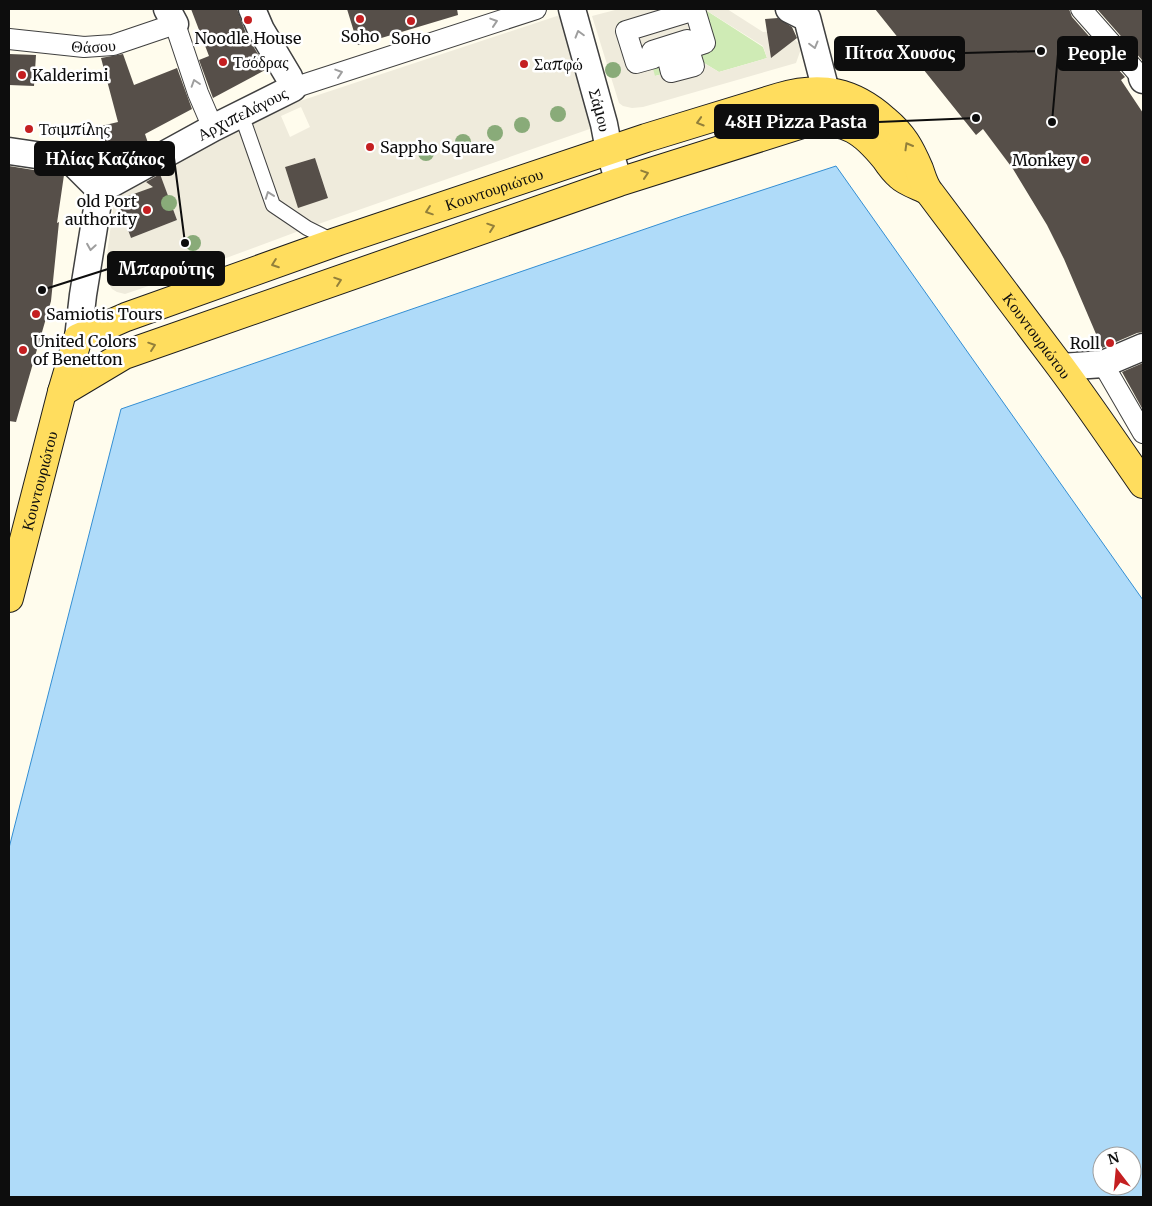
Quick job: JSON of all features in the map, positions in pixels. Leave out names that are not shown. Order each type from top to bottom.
[{"type":"main road","name":"Κουντουριώτου","points":[[9,598],[62,392],[78,338],[126,317],[336,242],[609,150],[788,94],[838,92],[862,103],[885,119],[899,133],[907,143],[927,190],[1061,367],[1143,484]]},
{"type":"main road","name":"Κουντουριώτου","points":[[62,392],[124,355],[619,182],[805,123],[826,121],[843,124],[865,136],[900,177],[927,190]]},
{"type":"street","points":[[252,9],[261,30],[289,77],[293,88]]},
{"type":"street","name":"Αρχιπελάγους","points":[[100,190],[213,128],[293,88],[536,9]]},
{"type":"street","name":"Σάμου","points":[[572,9],[619,182]]},
{"type":"street","points":[[789,9],[807,18],[826,91]]},
{"type":"street","points":[[1081,9],[1143,78]]},
{"type":"street","points":[[171,16],[213,128]]},
{"type":"street","name":"Θάσου","points":[[9,39],[84,47],[113,45],[171,16]]},
{"type":"street","points":[[9,151],[70,160],[100,190],[78,338]]},
{"type":"street","points":[[1061,367],[1103,364],[1143,346]]},
{"type":"street","points":[[1103,364],[1143,433]]},
{"type":"lane","points":[[242,113],[244,125],[273,205],[306,228],[336,242]]},
{"type":"green space","points":[[664,9],[704,9],[763,47],[767,58],[719,72],[704,63],[655,76],[633,70],[618,22],[648,14],[666,18]]},
{"type":"shaded area","points":[[619,9],[664,9],[666,18],[695,10],[706,43],[635,64],[625,30],[648,14],[618,22],[632,70],[652,65],[655,76],[704,63],[719,72],[767,58],[763,46],[704,9],[727,9],[763,32],[774,31],[795,40],[802,46],[796,63],[643,107],[632,108],[619,103],[592,16]]},
{"type":"shaded area","name":"Sappho Square","points":[[572,11],[604,124],[125,294],[112,289],[106,278],[105,270],[115,194],[244,125],[297,102]],"holes":[[[301,107],[310,127],[290,137],[281,116]],[[315,158],[328,197],[298,207],[285,167]],[[163,183],[177,220],[131,238],[117,201]],[[125,255],[130,269],[115,274],[110,260]]]},
{"type":"water","points":[[836,166],[1143,600],[1143,1197],[9,1197],[9,848],[121,409],[680,217]]},
{"type":"building","points":[[191,9],[237,9],[247,36],[267,69],[213,98],[199,60],[209,56]]},
{"type":"building","points":[[347,9],[457,9],[458,15],[358,45]]},
{"type":"building","points":[[875,9],[1069,9],[1072,17],[1125,77],[1121,80],[1143,113],[1143,332],[1102,348],[1064,259],[1047,225],[1013,169],[983,129],[976,135]]},
{"type":"building","points":[[1097,9],[1143,9],[1142,60]]},
{"type":"building","points":[[778,18],[792,27],[797,38],[771,58],[765,19]]},
{"type":"building","points":[[9,54],[36,55],[34,86],[9,85]]},
{"type":"building","points":[[123,54],[134,85],[177,68],[192,109],[145,134],[149,146],[119,162],[109,155],[101,126],[118,122],[101,58]]},
{"type":"building","points":[[315,158],[328,198],[298,208],[285,167]]},
{"type":"building","points":[[9,166],[64,175],[57,223],[59,222],[51,301],[16,422],[9,421]]},
{"type":"building","name":"old Port authority","points":[[160,174],[177,220],[131,238],[117,200],[153,187],[146,182]]},
{"type":"building","points":[[1143,363],[1143,410],[1122,372]]},
{"type":"place","name":"Soho","points":[[360,19]]},
{"type":"place","name":"Noodle House","points":[[248,20]]},
{"type":"place","name":"SoΗo","points":[[411,21]]},
{"type":"place","name":"Πίτσα Χουσος","points":[[1041,51]]},
{"type":"place","name":"Τσόδρας","points":[[223,62]]},
{"type":"place","name":"Σαπφώ","points":[[524,64]]},
{"type":"place","name":"Kalderimi","points":[[22,75]]},
{"type":"place","name":"48H Pizza Pasta","points":[[976,118]]},
{"type":"place","name":"People","points":[[1052,122]]},
{"type":"place","name":"Τσιμπίλης","points":[[29,129]]},
{"type":"place","name":"Sappho Square","points":[[370,147]]},
{"type":"place","name":"Monkey","points":[[1085,160]]},
{"type":"place","name":"old Port authority","points":[[147,210]]},
{"type":"place","name":"Ηλίας Καζάκος","points":[[185,243]]},
{"type":"place","name":"Μπαρούτης","points":[[42,290]]},
{"type":"place","name":"Samiotis Tours","points":[[36,314]]},
{"type":"place","name":"Roll","points":[[1110,343]]},
{"type":"place","name":"United Colors of Benetton","points":[[23,350]]}]
